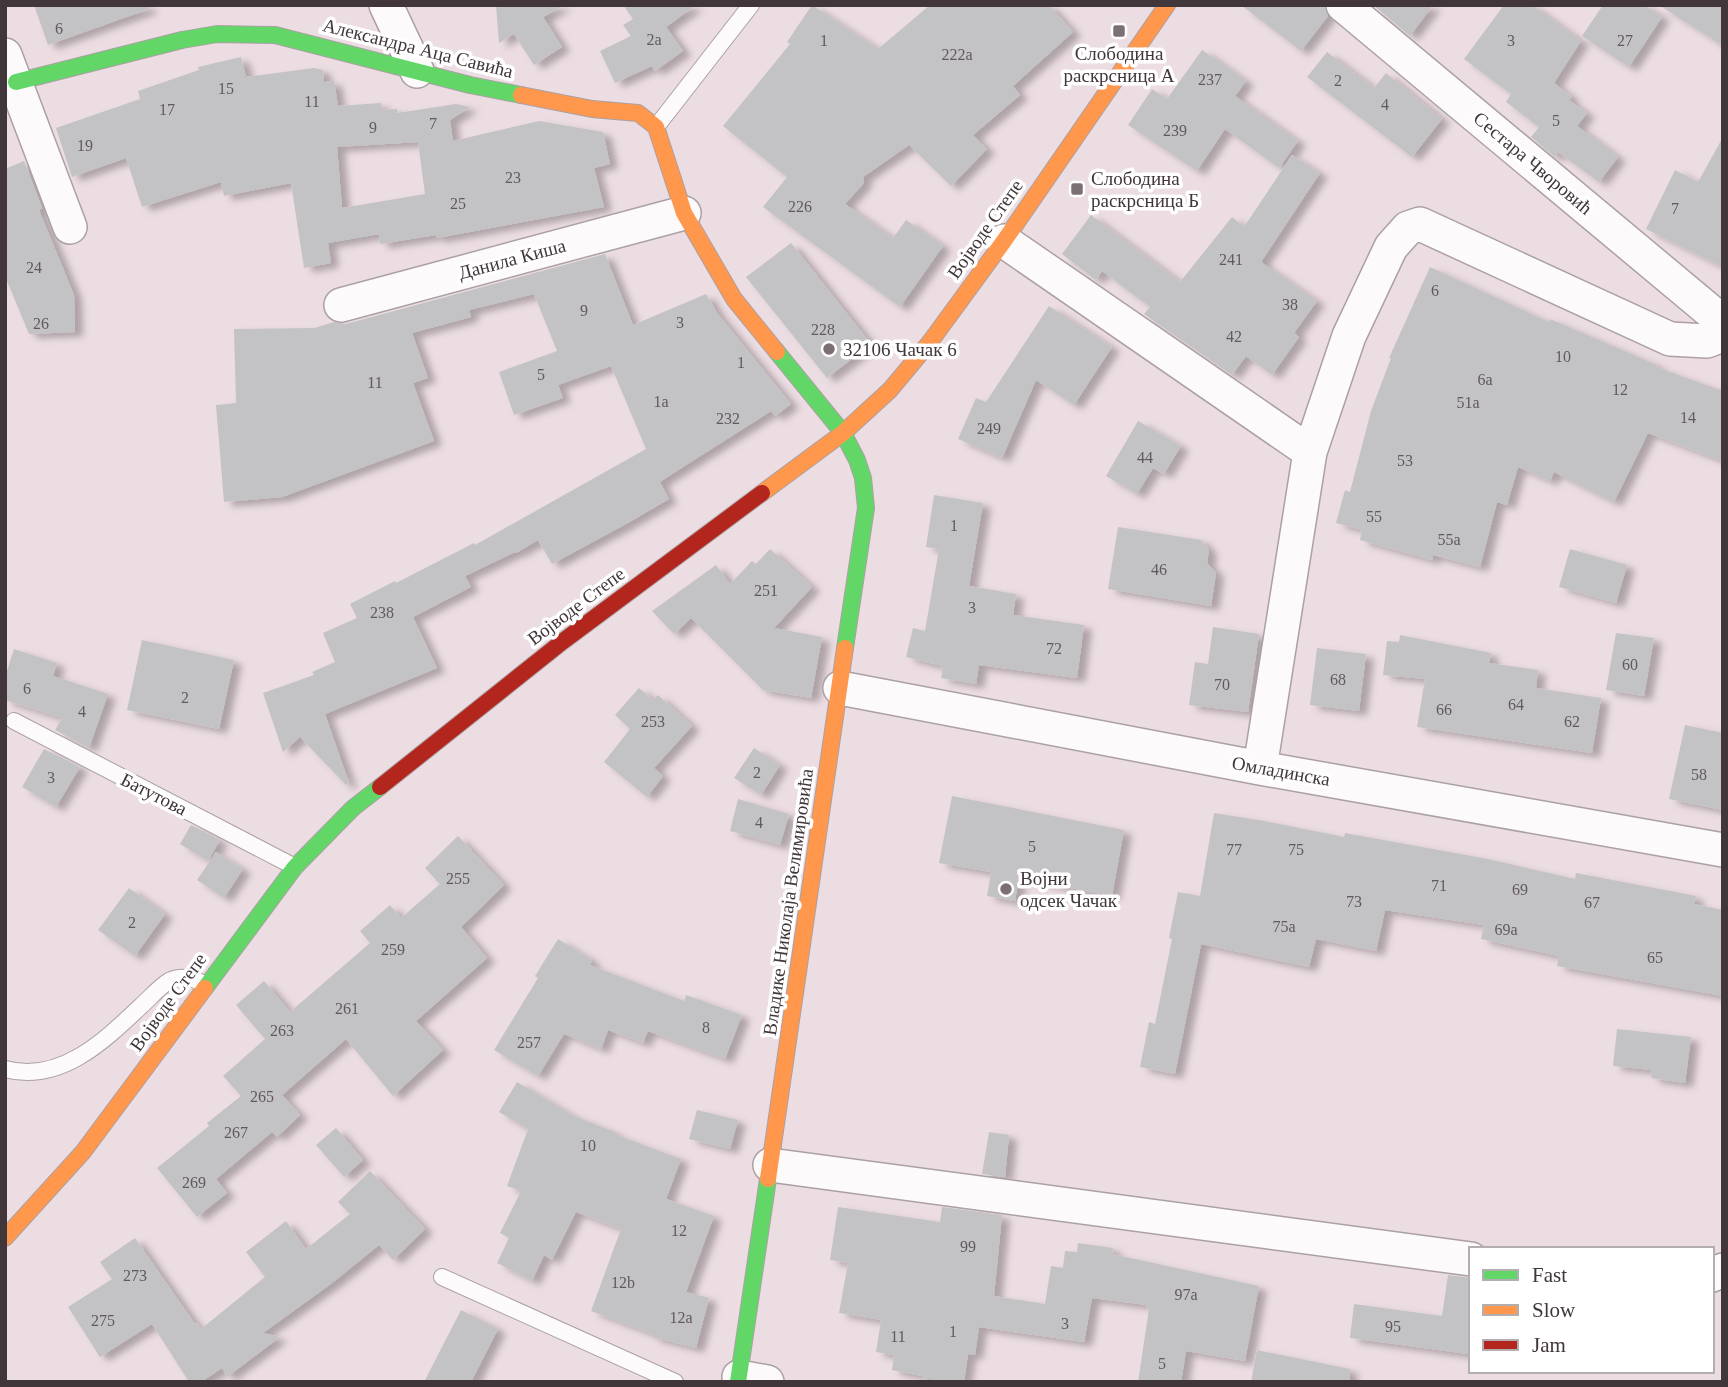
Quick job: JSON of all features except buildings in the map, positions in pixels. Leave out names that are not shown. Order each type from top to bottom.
[{"type":"street","points":[[386,5],[417,71]]},
{"type":"street","name":"Војводе Степе","points":[[5,1238],[83,1152],[295,867],[354,807],[425,749],[871,410],[930,342],[1004,241],[1167,5]]},
{"type":"street","name":"Сестара Чворовић","points":[[1343,5],[1723,322]]},
{"type":"street","name":"Александра Аца Савића","points":[[10,69],[217,34],[275,35],[438,78],[545,101],[638,113],[656,127]]},
{"type":"street","points":[[10,69],[71,226]]},
{"type":"street","points":[[656,127],[684,213],[734,299],[843,433]]},
{"type":"street","name":"Данила Киша","points":[[341,305],[684,213]]},
{"type":"street","points":[[1260,768],[1310,452],[1349,336],[1391,247],[1408,228],[1420,224],[1670,339],[1707,341],[1723,335]]},
{"type":"street","points":[[1004,241],[1310,452]]},
{"type":"street","name":"Владике Николаја Велимировића","points":[[748,1380],[770,1166],[866,508],[861,466],[843,433]]},
{"type":"street","name":"Омладинска","points":[[840,688],[1260,768],[1723,850]]},
{"type":"street","points":[[770,1166],[1469,1259]]},
{"type":"lane","points":[[656,127],[751,5]]},
{"type":"lane","name":"Батутова","points":[[14,721],[295,867]]},
{"type":"lane","points":[[5,1069],[28,1073],[55,1070],[79,1057],[116,1030],[170,981],[196,979],[205,985]]},
{"type":"lane","points":[[442,1277],[675,1382]]},
{"type":"traffic: fast","points":[[16,82],[182,40],[217,34],[275,35],[470,85],[521,95]]},
{"type":"traffic: fast","points":[[777,352],[843,433],[863,478],[866,508],[845,648]]},
{"type":"traffic: fast","points":[[205,988],[295,867],[353,808],[380,787]]},
{"type":"traffic: fast","points":[[738,1382],[768,1179]]},
{"type":"traffic: slow","points":[[762,493],[843,433],[890,390],[930,342],[1004,241],[1167,5]]},
{"type":"traffic: slow","points":[[521,95],[592,109],[638,113],[656,127],[684,213],[734,299],[777,352]]},
{"type":"traffic: slow","points":[[768,1179],[845,648]]},
{"type":"traffic: slow","points":[[5,1238],[83,1152],[205,988]]},
{"type":"traffic: jam","points":[[380,787],[562,642],[762,493]]},
{"type":"place","name":"Слободина раскрсница А","points":[[1119,31]]},
{"type":"place","name":"Слободина раскрсница Б","points":[[1077,189]]},
{"type":"place","name":"32106 Чачак 6","points":[[829,349]]},
{"type":"place","name":"Војни одсек Чачак","points":[[1006,889]]}]
